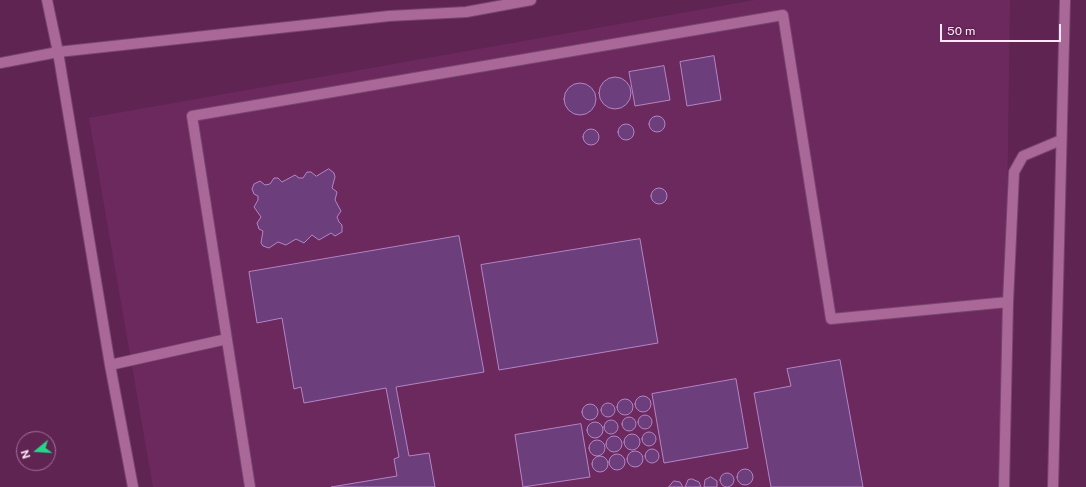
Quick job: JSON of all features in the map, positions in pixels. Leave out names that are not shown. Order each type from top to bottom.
[{"type":"street","points":[[47,0],[58,52],[110,365],[133,487]]},
{"type":"street","points":[[0,63],[58,52],[389,16],[466,12],[531,0]]},
{"type":"street","points":[[1053,487],[1065,0]]},
{"type":"street","points":[[250,487],[192,116],[783,15],[831,319],[1008,302]]},
{"type":"street","points":[[1004,487],[1008,302],[1014,172],[1023,156],[1061,140]]},
{"type":"street","points":[[110,365],[226,339]]},
{"type":"shaded area","points":[[755,0],[1010,0],[1003,487],[153,487],[89,118]]},
{"type":"building","points":[[714,56],[721,100],[687,106],[680,62]]},
{"type":"building","points":[[664,66],[670,100],[635,106],[629,72]]},
{"type":"building","points":[[615,77],[626,82],[631,93],[626,104],[615,109],[604,104],[599,93],[604,82]]},
{"type":"building","points":[[577,83],[583,83],[593,90],[596,99],[595,105],[589,112],[583,115],[577,115],[567,108],[564,102],[564,96],[571,86]]},
{"type":"building","points":[[657,116],[664,121],[665,124],[660,131],[657,132],[650,127],[649,124],[654,117]]},
{"type":"building","points":[[626,124],[633,129],[634,132],[629,139],[626,140],[619,135],[618,132],[623,125]]},
{"type":"building","points":[[591,129],[597,131],[599,137],[597,143],[591,145],[585,143],[583,137],[585,131]]},
{"type":"building","points":[[329,169],[334,173],[335,177],[332,188],[337,192],[335,200],[341,211],[337,217],[342,225],[342,232],[335,236],[331,233],[319,240],[312,235],[304,243],[296,239],[286,245],[278,242],[269,248],[263,246],[261,243],[263,231],[259,229],[257,223],[261,217],[254,207],[258,200],[258,196],[254,194],[252,189],[254,184],[260,181],[265,185],[270,184],[274,178],[278,178],[282,182],[295,175],[299,178],[303,178],[307,172],[311,172],[316,176]]},
{"type":"building","points":[[656,188],[662,188],[667,193],[665,202],[662,204],[656,204],[651,199],[651,193]]},
{"type":"building","points":[[459,236],[484,372],[396,387],[409,456],[429,453],[435,487],[331,487],[397,476],[394,459],[399,457],[386,388],[304,403],[301,387],[294,389],[282,318],[257,323],[249,272]]},
{"type":"building","points":[[640,239],[658,343],[499,370],[481,265]]},
{"type":"building","points":[[840,360],[863,487],[771,487],[754,393],[791,386],[787,369]]},
{"type":"building","points":[[736,379],[748,448],[664,463],[652,394]]},
{"type":"building","points":[[643,396],[650,401],[651,404],[646,411],[643,412],[636,407],[635,404],[640,397]]},
{"type":"building","points":[[625,399],[632,404],[633,407],[628,414],[625,415],[618,410],[617,407],[622,400]]},
{"type":"building","points":[[605,403],[611,403],[615,407],[615,413],[611,417],[605,417],[601,413],[601,407]]},
{"type":"building","points":[[590,404],[596,406],[598,412],[596,418],[590,420],[584,418],[582,412],[584,406]]},
{"type":"building","points":[[642,415],[648,415],[652,419],[652,425],[648,429],[642,429],[638,425],[638,419]]},
{"type":"building","points":[[626,417],[632,417],[636,421],[636,427],[632,431],[626,431],[622,427],[622,421]]},
{"type":"building","points":[[608,420],[614,420],[618,424],[618,430],[614,434],[608,434],[604,430],[604,424]]},
{"type":"building","points":[[595,422],[601,424],[603,430],[601,436],[595,438],[589,436],[587,430],[589,424]]},
{"type":"building","points":[[581,424],[590,477],[523,487],[515,435]]},
{"type":"building","points":[[649,432],[654,434],[656,439],[654,444],[649,446],[644,444],[642,439],[644,434]]},
{"type":"building","points":[[632,434],[638,436],[640,442],[638,448],[632,450],[626,448],[624,442],[626,436]]},
{"type":"building","points":[[614,436],[620,438],[622,444],[620,450],[614,452],[608,450],[606,444],[608,438]]},
{"type":"building","points":[[597,440],[604,445],[605,448],[600,455],[597,456],[590,451],[589,448],[594,441]]},
{"type":"building","points":[[649,449],[655,449],[659,453],[659,459],[655,463],[649,463],[645,459],[645,453]]},
{"type":"building","points":[[635,451],[641,453],[643,459],[641,465],[635,467],[629,465],[627,459],[629,453]]},
{"type":"building","points":[[617,454],[624,459],[625,462],[620,469],[617,470],[610,465],[609,462],[614,455]]},
{"type":"building","points":[[600,456],[606,458],[608,464],[606,470],[600,472],[594,470],[592,464],[594,458]]},
{"type":"building","points":[[745,469],[752,474],[753,477],[748,484],[745,485],[738,480],[737,477],[742,470]]},
{"type":"building","points":[[724,473],[730,473],[734,477],[734,483],[730,487],[724,487],[720,483],[720,477]]},
{"type":"building","points":[[711,477],[717,481],[717,487],[704,487],[705,480]]},
{"type":"building","points":[[692,479],[699,482],[701,487],[685,487],[688,480]]},
{"type":"building","points":[[674,481],[680,482],[683,487],[669,487]]}]
